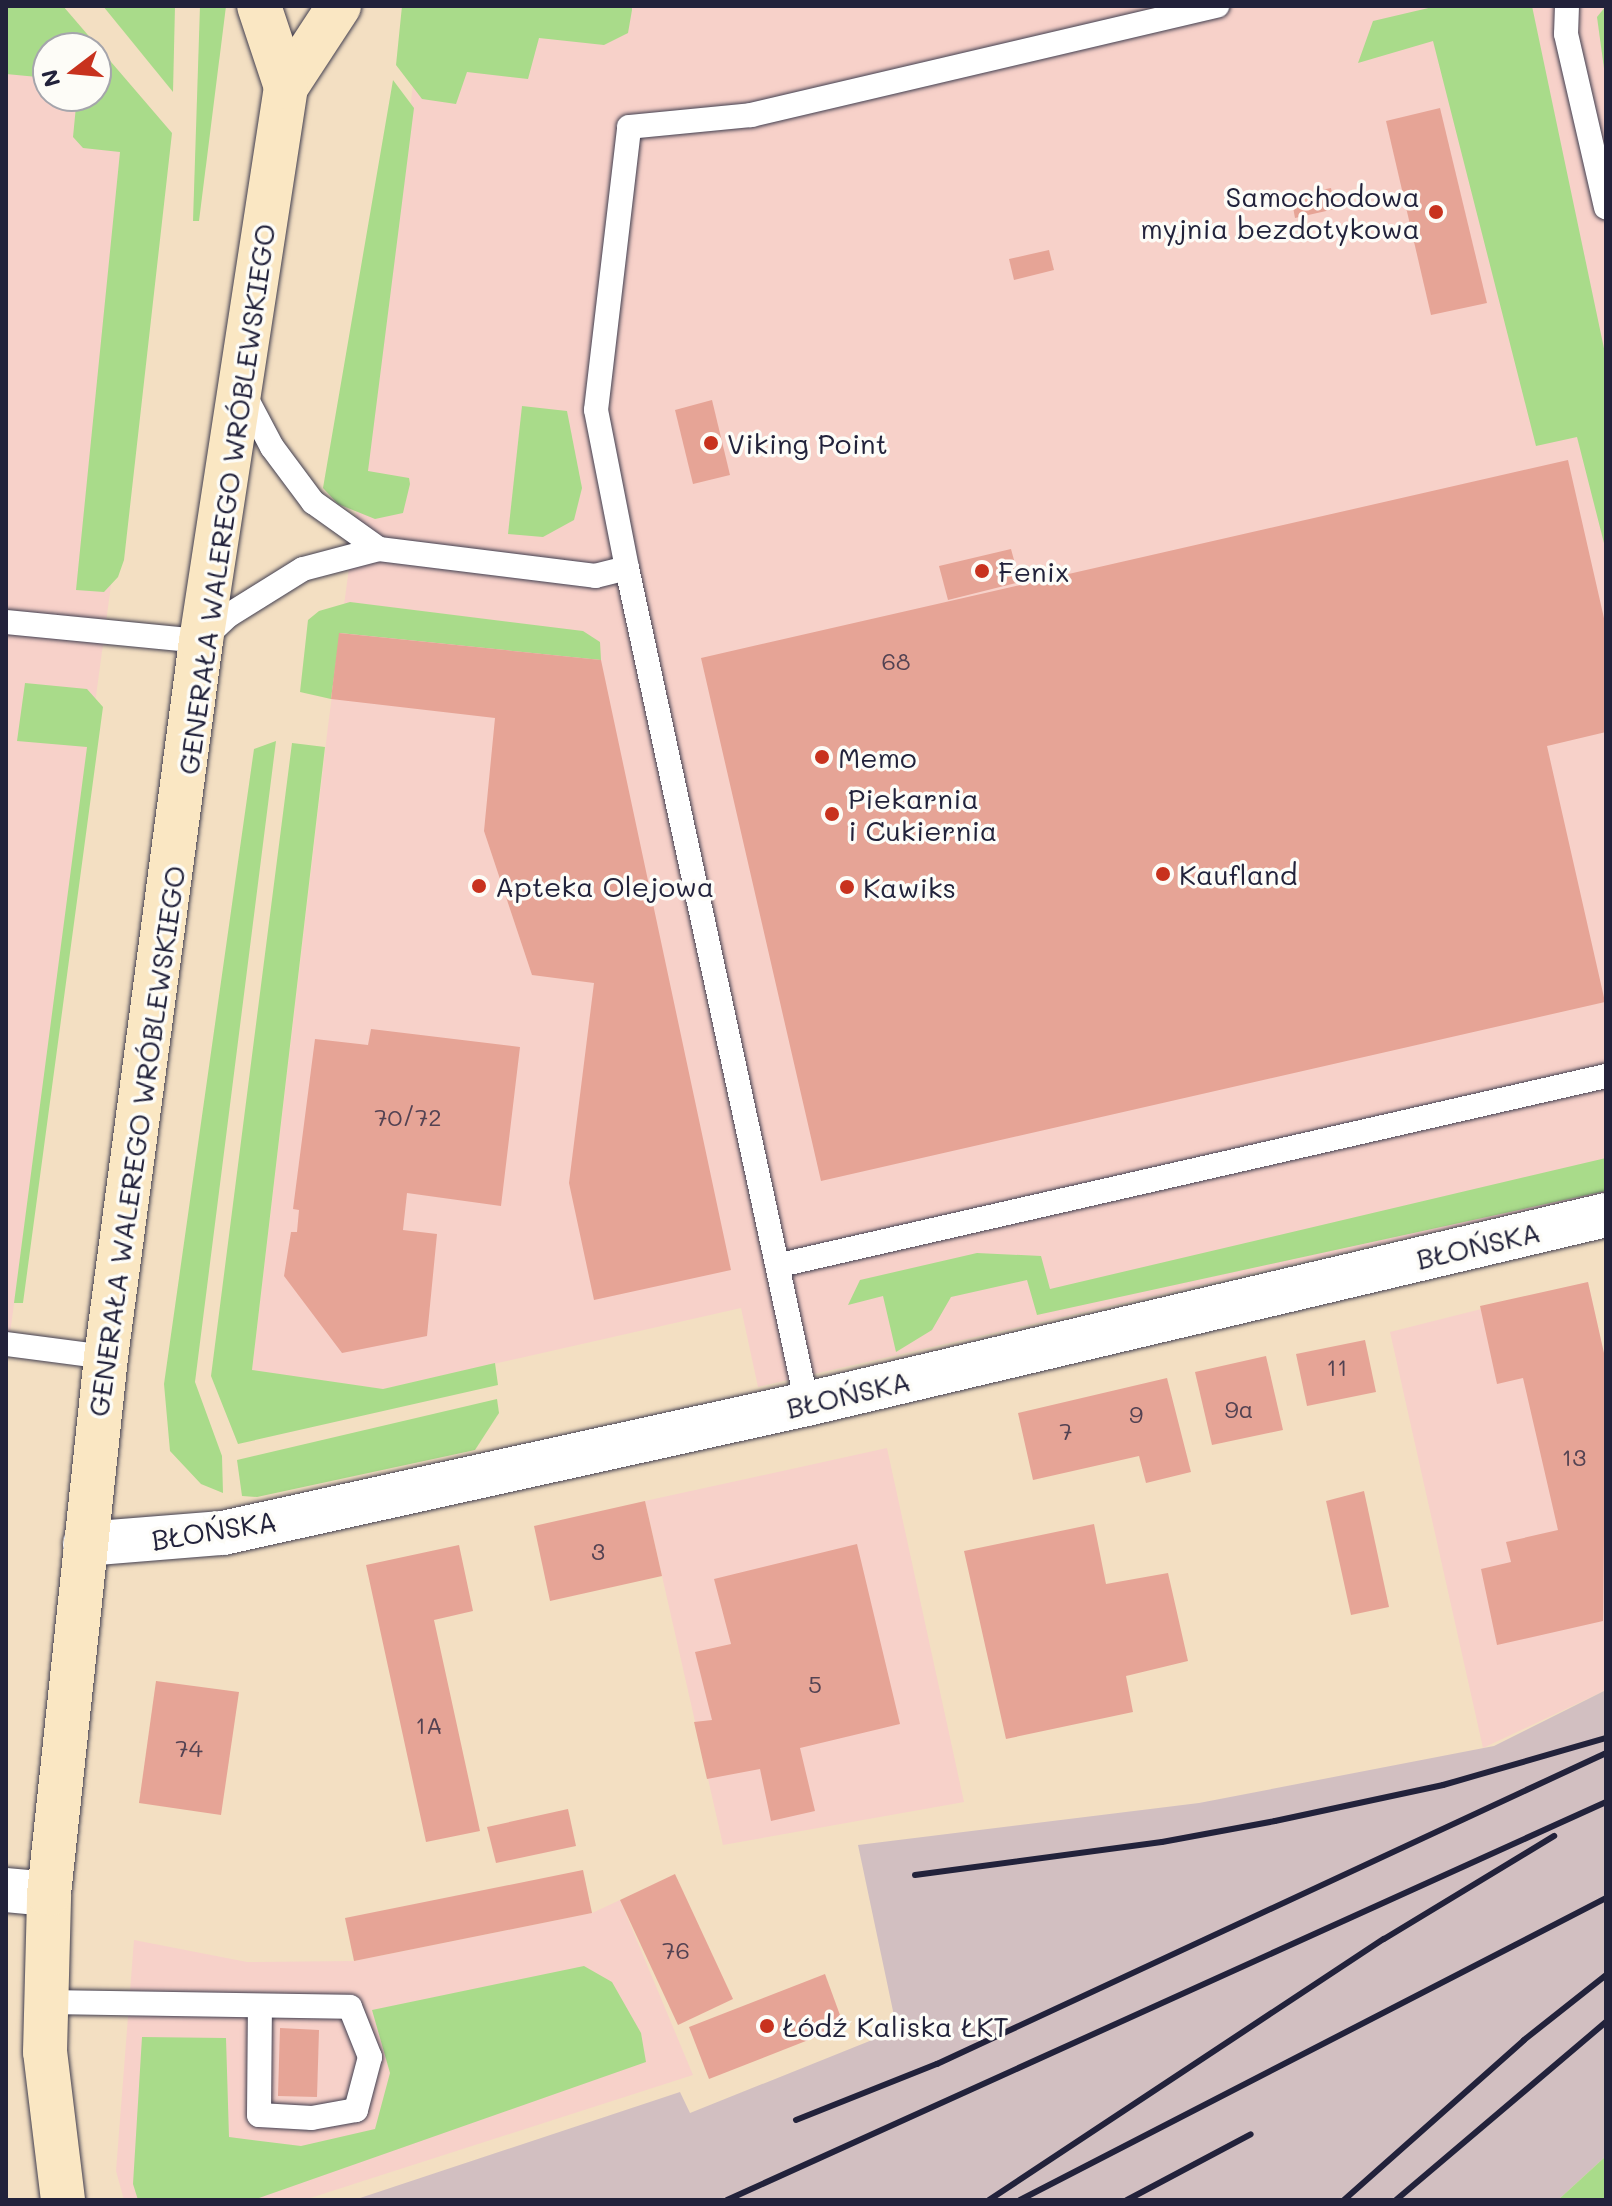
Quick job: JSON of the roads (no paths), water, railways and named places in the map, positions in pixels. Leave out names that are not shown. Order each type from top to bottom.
[{"type":"street","name":"GENERAŁA WALEREGO WRÓBLEWSKIEGO","points":[[259,6],[286,87]]},
{"type":"street","name":"GENERAŁA WALEREGO WRÓBLEWSKIEGO","points":[[63,2200],[51,2123],[44,2002],[49,1894],[106,1357],[201,641],[243,392],[286,87],[339,6]]},
{"type":"street","name":"BŁOŃSKA","points":[[85,1544],[223,1533],[807,1404],[1606,1215]]},
{"type":"street","points":[[6,1890],[49,1894]]},
{"type":"lane","points":[[807,1404],[780,1265],[627,568],[596,410],[629,127],[751,115],[1217,6]]},
{"type":"lane","points":[[1567,6],[1566,34],[1606,207]]},
{"type":"lane","points":[[243,392],[272,447],[313,502],[379,549]]},
{"type":"lane","points":[[6,622],[201,641],[229,615],[303,569],[379,549],[595,576],[627,568]]},
{"type":"lane","points":[[780,1265],[1606,1076]]},
{"type":"lane","points":[[6,1344],[106,1357]]},
{"type":"lane","points":[[44,2002],[350,2007],[370,2057],[356,2110],[312,2118],[259,2115],[260,2007]]},
{"type":"railway","points":[[915,1875],[1162,1842],[1275,1821],[1443,1785],[1606,1738]]},
{"type":"railway","points":[[796,2120],[937,2064],[1606,1753]]},
{"type":"railway","points":[[727,2200],[1606,1802]]},
{"type":"railway","points":[[989,2200],[1384,1939],[1554,1836]]},
{"type":"railway","points":[[1020,2200],[1606,1898]]},
{"type":"railway","points":[[1344,2200],[1524,2040],[1606,1975]]},
{"type":"railway","points":[[1396,2200],[1606,2022]]},
{"type":"railway","points":[[1127,2200],[1251,2134]]},
{"type":"place","name":"Samochodowa myjnia bezdotykowa","points":[[1436,212]]},
{"type":"place","name":"Viking Point","points":[[711,443]]},
{"type":"place","name":"Fenix","points":[[982,571]]},
{"type":"place","name":"Memo","points":[[822,757]]},
{"type":"place","name":"Piekarnia i Cukiernia","points":[[832,814]]},
{"type":"place","name":"Kaufland","points":[[1163,874]]},
{"type":"place","name":"Apteka Olejowa","points":[[479,886]]},
{"type":"place","name":"Kawiks","points":[[847,887]]},
{"type":"place","name":"Łódź Kaliska ŁKT","points":[[767,2026]]}]
